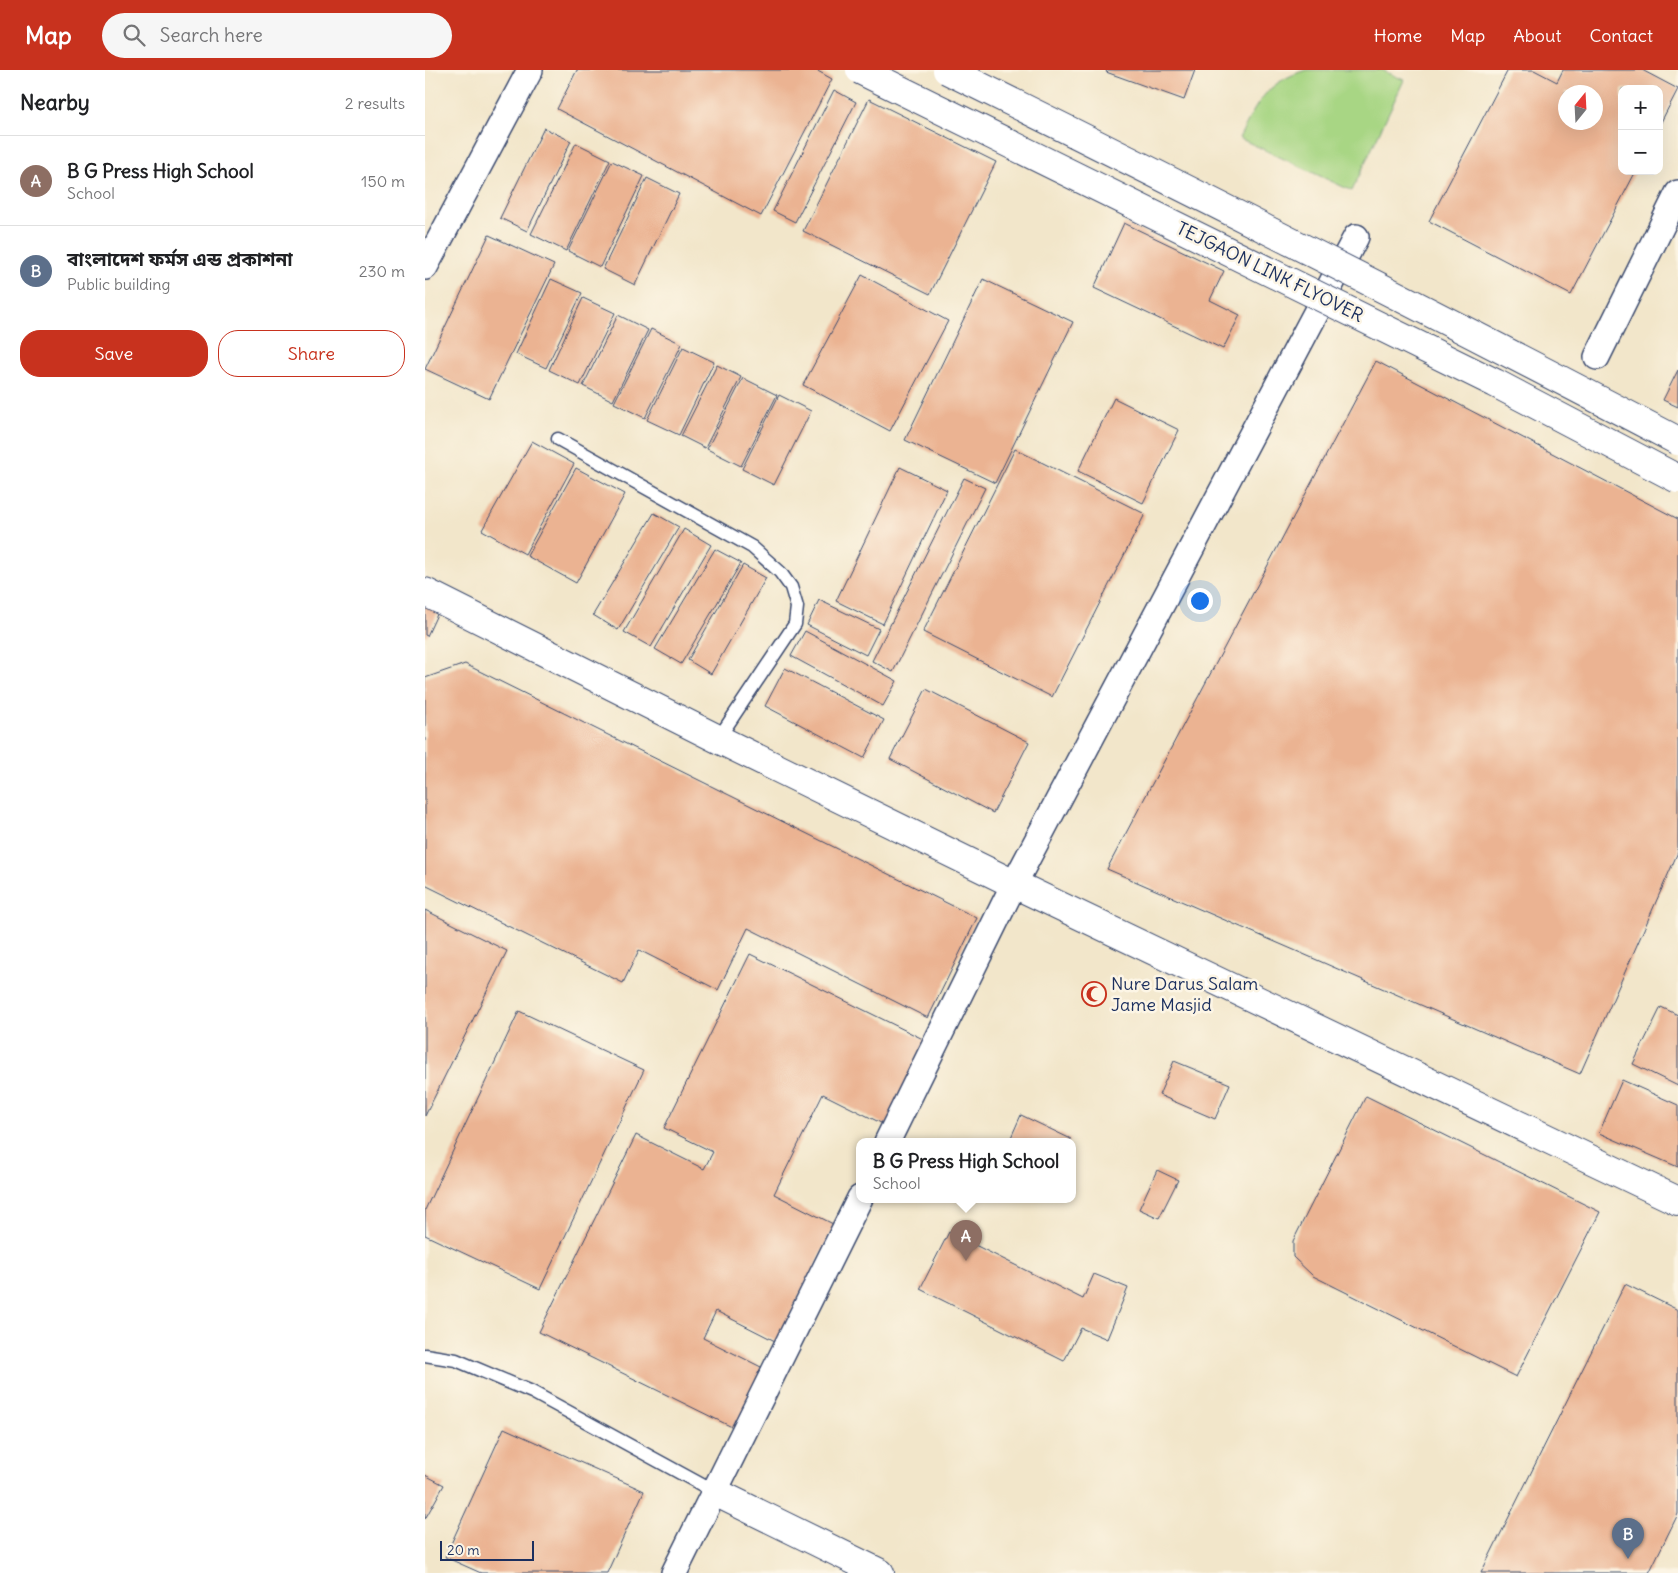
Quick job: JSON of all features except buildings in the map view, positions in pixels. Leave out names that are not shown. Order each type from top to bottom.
[{"type":"main road","name":"TEJGAON LINK FLYOVER","points":[[860,70],[1495,383],[1678,479]]},
{"type":"main road","name":"TEJGAON LINK FLYOVER","points":[[947,70],[1113,152],[1678,441]]},
{"type":"main road","points":[[425,592],[718,740],[1014,884],[1678,1201]]},
{"type":"main road","points":[[715,1492],[880,1573]]},
{"type":"street","points":[[425,267],[530,70]]},
{"type":"street","points":[[1597,357],[1678,193]]},
{"type":"street","points":[[889,1138],[1014,884],[1356,237]]},
{"type":"street","points":[[674,1573],[858,1203]]},
{"type":"lane","points":[[558,439],[752,547],[780,572],[791,587],[797,607],[795,624],[718,740]]},
{"type":"lane","points":[[425,1355],[456,1360],[532,1392],[715,1492]]},
{"type":"green space","points":[[1306,70],[1382,70],[1404,80],[1352,191],[1239,138],[1264,95],[1281,81]]},
{"type":"place","name":"Nure Darus Salam Jame Masjid","points":[[1094,994]]},
{"type":"place","name":"B G Press High School","points":[[966,1261]]},
{"type":"place","name":"বাংলাদেশ ফর্মস এন্ড প্রকাশনা","points":[[1628,1559]]}]
